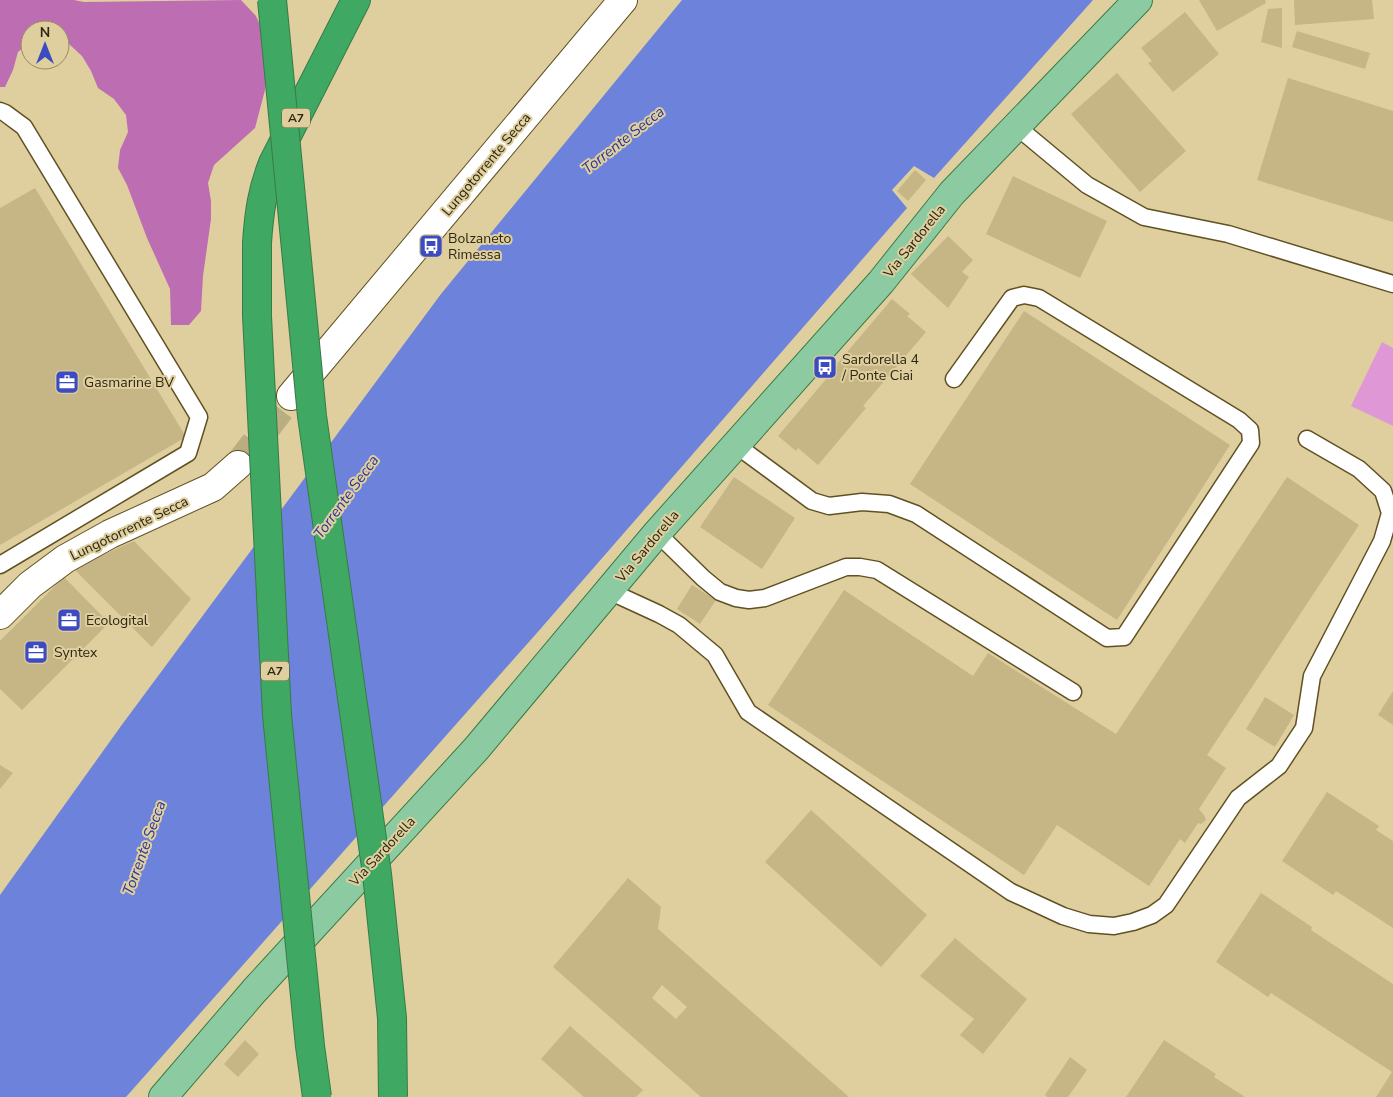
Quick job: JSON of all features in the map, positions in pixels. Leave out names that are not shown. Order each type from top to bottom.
[{"type":"highway","name":"A7","points":[[272,0],[312,416],[377,874],[392,1018],[393,1097]]},
{"type":"highway","name":"A7","points":[[317,1097],[310,1046],[277,715],[257,316],[257,243],[259,214],[264,187],[273,164],[356,0]]},
{"type":"main road","name":"Lungotorrente Secca","points":[[291,396],[623,0]]},
{"type":"main road","name":"Via Sardorella","points":[[162,1097],[254,990],[476,749],[657,533],[881,282],[952,193],[1138,0]]},
{"type":"main road","name":"Lungotorrente Secca","points":[[0,615],[30,585],[65,559],[110,534],[213,487],[238,465]]},
{"type":"lane","points":[[0,111],[24,127],[199,417],[188,453],[0,564]]},
{"type":"lane","points":[[1016,126],[1087,185],[1144,217],[1228,234],[1393,284]]},
{"type":"lane","points":[[736,446],[812,501],[829,506],[862,502],[889,504],[916,514],[1107,638],[1124,637],[1251,443],[1250,430],[1239,420],[1039,298],[1024,295],[1012,298],[954,379]]},
{"type":"lane","points":[[609,591],[679,625],[715,655],[748,712],[1011,892],[1062,916],[1090,924],[1114,926],[1133,922],[1152,915],[1166,905],[1238,798],[1279,766],[1304,728],[1312,676],[1382,542],[1390,513],[1383,491],[1360,468],[1307,439]]},
{"type":"lane","points":[[657,533],[720,592],[736,598],[749,600],[765,598],[846,567],[877,570],[1073,692]]},
{"type":"shaded area","points":[[0,0],[74,0],[84,2],[241,0],[256,16],[264,34],[267,72],[265,90],[255,128],[214,165],[208,183],[211,219],[203,276],[201,311],[189,325],[171,325],[170,289],[147,238],[127,185],[118,168],[120,150],[128,132],[126,115],[114,99],[98,88],[82,56],[70,45],[70,20],[20,20],[20,50],[5,87],[0,87]]},
{"type":"shaded area","points":[[1382,342],[1393,348],[1393,426],[1351,406]]},
{"type":"water","name":"Torrente Secca","points":[[682,0],[1093,0],[934,178],[914,166],[892,190],[907,208],[536,634],[126,1097],[0,1097],[0,895],[121,726],[441,294]]},
{"type":"building","points":[[1199,0],[1265,0],[1266,3],[1217,31]]},
{"type":"building","points":[[1294,0],[1372,0],[1374,19],[1295,25]]},
{"type":"building","points":[[1282,8],[1282,48],[1261,42],[1268,9]]},
{"type":"building","points":[[1185,12],[1219,54],[1173,92],[1148,63],[1152,61],[1141,48]]},
{"type":"building","points":[[1297,31],[1370,53],[1365,69],[1292,47]]},
{"type":"building","points":[[1117,73],[1186,151],[1140,192],[1071,114]]},
{"type":"building","points":[[1288,78],[1393,111],[1393,222],[1257,180]]},
{"type":"building","points":[[915,170],[926,180],[908,201],[897,191]]},
{"type":"building","points":[[1013,176],[1107,221],[1080,278],[986,234]]},
{"type":"building","points":[[35,188],[186,437],[0,545],[0,208]]},
{"type":"building","points":[[948,236],[973,260],[962,272],[969,277],[948,308],[911,274]]},
{"type":"building","points":[[892,299],[910,314],[907,316],[926,332],[863,406],[866,408],[818,465],[798,448],[796,451],[778,436]]},
{"type":"building","points":[[1024,311],[1230,445],[1117,620],[910,484]]},
{"type":"building","points":[[734,477],[795,518],[762,569],[700,527]]},
{"type":"building","points":[[1287,477],[1359,525],[1207,755],[1226,768],[1199,809],[1206,820],[1201,824],[1198,823],[1185,843],[1180,839],[1149,886],[1057,825],[1024,875],[768,705],[844,590],[973,676],[988,653],[1116,734]]},
{"type":"building","points":[[134,541],[191,599],[152,647],[73,568]]},
{"type":"building","points":[[64,577],[109,623],[22,710],[0,689],[0,641]]},
{"type":"building","points":[[692,585],[716,600],[700,624],[677,609]]},
{"type":"building","points":[[1393,691],[1393,725],[1378,715]]},
{"type":"building","points":[[1265,697],[1294,715],[1275,747],[1246,729]]},
{"type":"building","points":[[0,765],[13,773],[0,789]]},
{"type":"building","points":[[1327,792],[1379,826],[1376,830],[1393,841],[1393,928],[1336,891],[1333,895],[1282,861]]},
{"type":"building","points":[[811,810],[927,915],[881,967],[765,862]]},
{"type":"building","points":[[628,878],[661,907],[658,929],[849,1097],[701,1097],[553,967]],"holes":[[[662,985],[687,1007],[676,1019],[652,998]]]},
{"type":"building","points":[[1261,893],[1312,927],[1311,930],[1393,984],[1393,1097],[1376,1097],[1392,1072],[1271,993],[1268,997],[1216,962]]},
{"type":"building","points":[[955,938],[1027,999],[983,1054],[960,1035],[974,1019],[920,976]]},
{"type":"building","points":[[570,1026],[643,1090],[636,1097],[584,1097],[541,1059]]},
{"type":"building","points":[[245,1040],[259,1054],[238,1077],[224,1064]]},
{"type":"building","points":[[1164,1040],[1216,1074],[1214,1077],[1245,1097],[1126,1097]]},
{"type":"building","points":[[1070,1057],[1087,1070],[1068,1097],[1047,1097],[1045,1095]]},
{"type":"tunnel","points":[[238,465],[291,396]]},
{"type":"place","name":"Bolzaneto Rimessa","points":[[431,246]]},
{"type":"place","name":"Sardorella 4 / Ponte Ciai","points":[[825,367]]},
{"type":"place","name":"Gasmarine BV","points":[[67,382]]},
{"type":"place","name":"Ecologital","points":[[69,620]]},
{"type":"place","name":"Syntex","points":[[36,652]]}]
